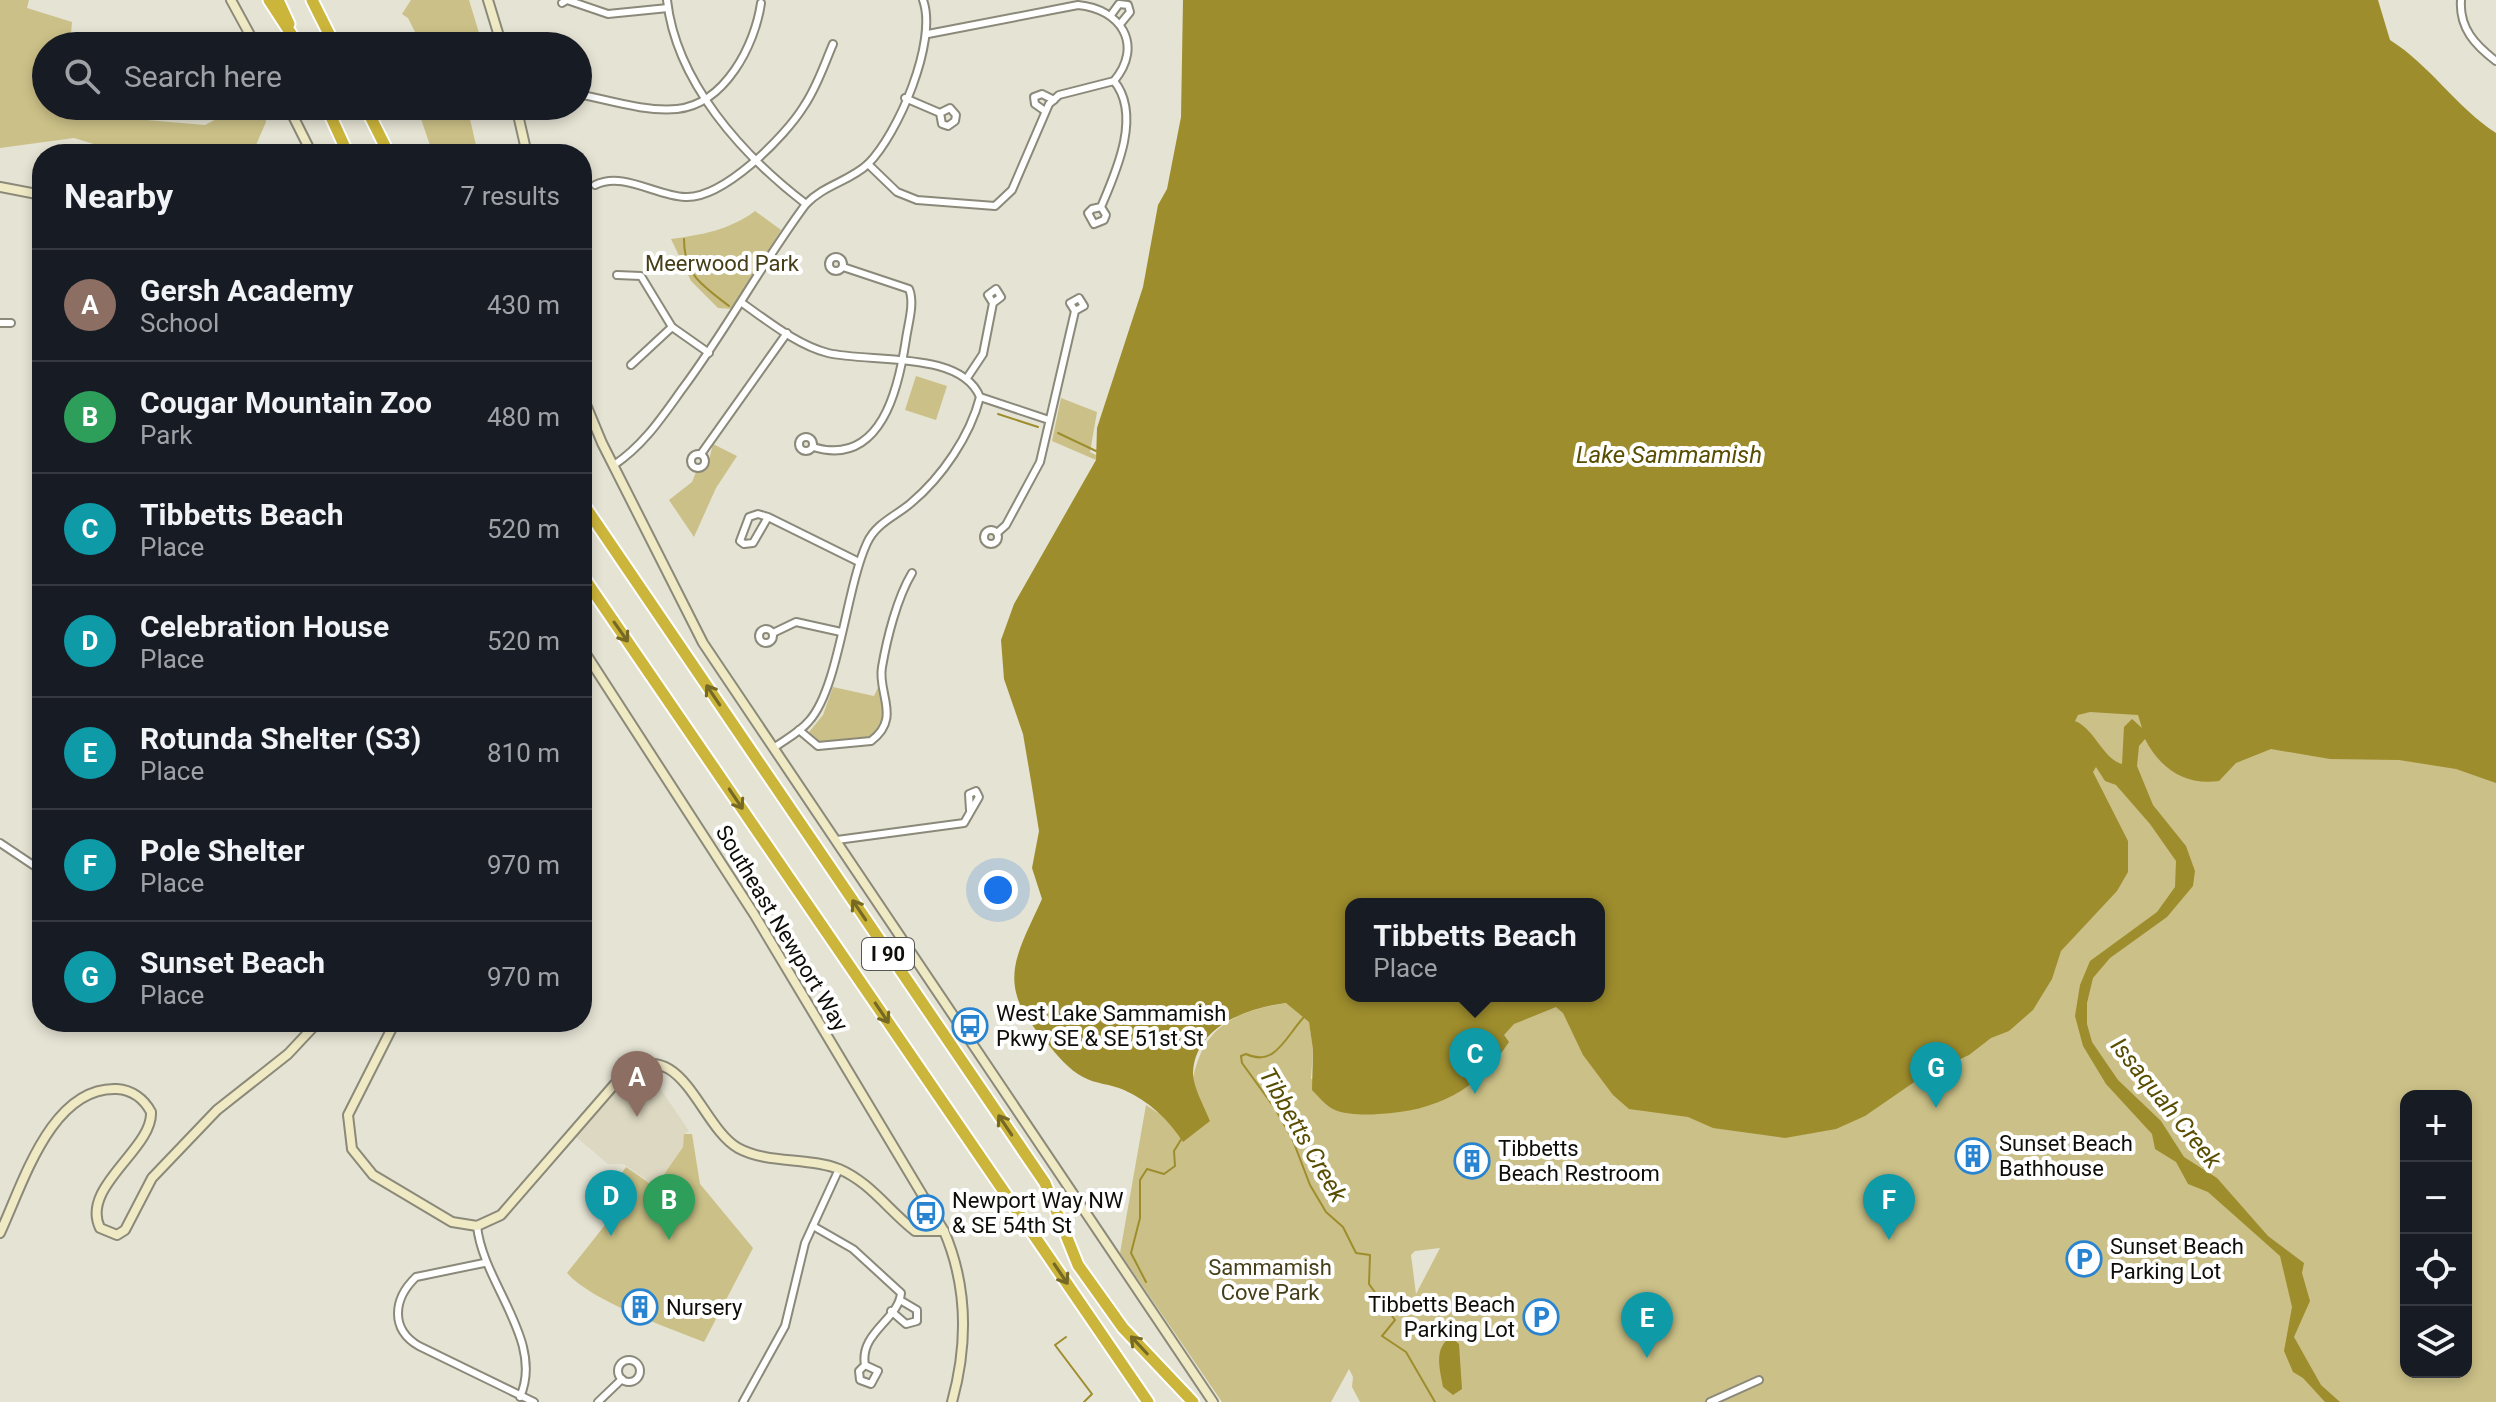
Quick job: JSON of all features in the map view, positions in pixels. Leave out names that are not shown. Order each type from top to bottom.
[{"type":"highway","points":[[269,0],[290,32]]},
{"type":"highway","points":[[278,0],[293,32]]},
{"type":"highway","points":[[312,0],[328,32]]},
{"type":"highway","points":[[332,120],[343,144]]},
{"type":"highway","points":[[372,120],[384,144]]},
{"type":"highway","name":"I 90","points":[[592,517],[1045,1183],[1078,1265],[1123,1328],[1193,1402]]},
{"type":"highway","name":"I 90","points":[[592,590],[1148,1402]]},
{"type":"street","points":[[231,0],[248,32]]},
{"type":"street","points":[[488,0],[498,32]]},
{"type":"street","points":[[562,3],[567,0],[617,15],[668,8]]},
{"type":"street","points":[[667,0],[677,49],[705,98],[756,157],[806,204]]},
{"type":"street","points":[[614,465],[634,452],[650,435],[709,353],[806,204],[820,190],[868,164],[886,140],[923,57],[928,34],[923,0]]},
{"type":"street","points":[[2461,0],[2461,18],[2468,33],[2496,61]]},
{"type":"street","points":[[592,96],[668,109],[688,107],[705,98],[742,59],[754,35],[761,3]]},
{"type":"street","points":[[868,164],[897,192],[917,200],[995,206],[1012,190],[1045,111],[1054,100],[1059,95],[1114,81],[1128,52],[1116,19],[1119,4],[1128,5],[1130,12],[1116,19]]},
{"type":"street","points":[[928,34],[1068,6],[1089,6],[1116,19]]},
{"type":"street","points":[[595,185],[612,180],[684,197],[704,196],[723,187],[806,104],[833,44]]},
{"type":"street","points":[[1101,207],[1115,172],[1127,115],[1125,97],[1114,81]]},
{"type":"street","points":[[1045,111],[1035,104],[1034,97],[1042,94],[1054,100]]},
{"type":"street","points":[[905,98],[940,113]]},
{"type":"street","points":[[295,120],[307,144]]},
{"type":"street","points":[[519,120],[525,144]]},
{"type":"street","points":[[0,187],[32,193]]},
{"type":"street","points":[[813,447],[841,448],[874,430],[893,402],[902,361],[912,298],[909,289],[843,267]]},
{"type":"street","points":[[617,275],[641,276],[672,327],[709,353]]},
{"type":"street","points":[[742,303],[787,333],[827,352],[939,367],[967,378],[980,397],[1049,420]]},
{"type":"street","points":[[967,378],[983,354],[993,303]]},
{"type":"street","points":[[997,533],[1035,474],[1075,311]]},
{"type":"street","points":[[0,323],[11,323]]},
{"type":"street","points":[[631,365],[672,327]]},
{"type":"street","points":[[701,454],[787,333]]},
{"type":"street","points":[[775,747],[812,718],[823,698],[859,562],[871,534],[920,496],[952,457],[980,397]]},
{"type":"street","points":[[592,417],[691,623],[1213,1402]]},
{"type":"street","points":[[768,517],[753,543],[740,541],[749,517],[758,514],[768,517],[859,562]]},
{"type":"street","points":[[799,730],[818,746],[871,741],[878,735],[889,711],[881,669],[912,573]]},
{"type":"street","points":[[773,633],[796,622],[841,632]]},
{"type":"street","name":"Southeast Newport Way","points":[[592,663],[754,914],[944,1231],[955,1260],[964,1304],[962,1351],[952,1402]]},
{"type":"street","points":[[837,840],[964,823],[970,810]]},
{"type":"street","points":[[0,843],[32,864]]},
{"type":"street","points":[[0,1233],[48,1131],[64,1111],[92,1092],[114,1089],[133,1093],[148,1107],[150,1123],[118,1168],[100,1202],[97,1217],[105,1232],[121,1234],[152,1178],[217,1110],[288,1054],[309,1032]]},
{"type":"street","points":[[390,1032],[348,1115],[348,1140],[357,1158],[388,1185],[452,1222],[477,1226],[501,1215],[628,1072],[651,1064],[668,1069],[695,1094],[719,1132],[739,1149],[839,1169],[873,1191],[915,1231],[944,1231]]},
{"type":"street","points":[[743,1402],[785,1326],[800,1257],[839,1169]]},
{"type":"street","points":[[477,1226],[484,1263],[525,1349],[528,1377],[520,1397]]},
{"type":"street","points":[[813,1226],[853,1249],[896,1286],[900,1300],[917,1310],[917,1321],[906,1324],[891,1311]]},
{"type":"street","points":[[484,1263],[425,1273],[413,1279],[397,1309],[401,1331],[419,1346],[534,1402]]},
{"type":"street","points":[[865,1365],[869,1343],[900,1300]]},
{"type":"street","points":[[598,1402],[622,1379]]},
{"type":"street","points":[[1710,1402],[1759,1380]]},
{"type":"shaded area","points":[[647,1069],[689,1131],[685,1133],[683,1147],[655,1186],[624,1164],[608,1164],[575,1136],[625,1080]]},
{"type":"green space","points":[[0,0],[29,0],[27,8],[72,22],[71,32],[32,32],[32,120],[147,120],[205,125],[214,120],[266,122],[256,144],[94,144],[74,138],[0,148]]},
{"type":"green space","points":[[411,0],[469,0],[479,32],[415,32],[408,18],[402,14]]},
{"type":"green space","points":[[421,120],[470,120],[476,144],[430,144]]},
{"type":"green space","name":"Meerwood Park","points":[[755,211],[781,230],[733,309],[718,308],[691,281],[671,239],[725,227]]},
{"type":"green space","points":[[916,376],[947,386],[936,420],[905,410]]},
{"type":"green space","points":[[1061,398],[1097,412],[1090,452],[1096,455],[1096,460],[1052,441]]},
{"type":"green space","points":[[713,444],[737,456],[716,488],[694,537],[669,500],[692,482],[696,472],[707,468]]},
{"type":"green space","points":[[882,679],[889,711],[875,739],[818,746],[805,737],[823,715],[833,687],[874,696]]},
{"type":"green space","name":"Sammamish Cove Park","points":[[2050,695],[2496,737],[2496,1402],[1360,1402],[1352,1387],[1353,1377],[1349,1369],[1331,1402],[1222,1402],[1120,1253],[1146,1105],[1169,1120],[1183,1142],[1191,1088],[1204,1047],[1232,1019],[1256,1010],[1287,1003],[1309,1021],[1313,1050],[1311,1079],[1438,1049],[1566,1002],[1586,1002],[1595,1017],[2039,709]],"holes":[[[1440,1248],[1416,1294],[1411,1255],[1415,1251]]]},
{"type":"green space","points":[[684,1134],[692,1134],[700,1184],[753,1248],[704,1342],[612,1304],[567,1273],[609,1220],[603,1214],[627,1190],[616,1181],[626,1167],[655,1187],[683,1147]]},
{"type":"water","name":"Lake Sammamish","points":[[1183,0],[2378,0],[2390,40],[2418,61],[2468,111],[2496,133],[2496,783],[2456,769],[2399,760],[2330,759],[2271,749],[2236,763],[2219,781],[2206,782],[2184,777],[2165,766],[2145,739],[2139,746],[2137,766],[2153,805],[2186,846],[2195,871],[2193,886],[2167,917],[2110,958],[2093,978],[2087,1003],[2087,1024],[2092,1042],[2118,1080],[2161,1121],[2184,1157],[2217,1178],[2268,1236],[2304,1263],[2302,1273],[2310,1301],[2294,1337],[2321,1385],[2340,1402],[2325,1402],[2303,1378],[2293,1372],[2284,1351],[2292,1307],[2280,1256],[2208,1192],[2188,1184],[2176,1162],[2155,1149],[2152,1134],[2106,1084],[2083,1046],[2075,1016],[2080,985],[2090,961],[2157,912],[2175,887],[2176,861],[2150,824],[2116,785],[2105,781],[2096,767],[2093,772],[2128,841],[2128,872],[2117,891],[2061,951],[2052,979],[2033,1010],[2009,1031],[1991,1038],[1969,1055],[1923,1076],[1865,1116],[1836,1129],[1785,1138],[1713,1128],[1688,1117],[1629,1109],[1613,1095],[1583,1055],[1563,1013],[1556,1007],[1514,1024],[1504,1035],[1509,1042],[1497,1059],[1469,1086],[1437,1103],[1400,1112],[1369,1114],[1335,1110],[1312,1090],[1313,1050],[1309,1022],[1286,1003],[1256,1009],[1226,1022],[1203,1043],[1193,1073],[1210,1121],[1183,1142],[1150,1105],[1119,1088],[1083,1077],[1059,1057],[1031,1023],[1020,1005],[1015,988],[1014,972],[1018,956],[1042,899],[1032,868],[1039,831],[1023,734],[1004,679],[1001,640],[1014,604],[1096,460],[1097,428],[1143,287],[1158,205],[1167,189],[1181,117]],"holes":[[[2090,712],[2138,715],[2142,728],[2132,719],[2124,727],[2122,764],[2109,756],[2088,730],[2075,721],[2078,715]]]},
{"type":"water","points":[[1451,1337],[1459,1344],[1462,1389],[1453,1395],[1443,1387],[1439,1366],[1442,1347]]},
{"type":"waterway","points":[[684,239],[687,262],[696,278],[729,306]]},
{"type":"waterway","points":[[998,414],[1038,427]]},
{"type":"waterway","points":[[1058,433],[1096,451]]},
{"type":"waterway","name":"Tibbetts Creek","points":[[1304,1017],[1279,1048],[1265,1057],[1241,1056],[1242,1063],[1292,1138],[1310,1185],[1326,1212],[1343,1227],[1356,1253],[1370,1255],[1369,1284],[1395,1320],[1382,1336],[1406,1352],[1435,1402]]},
{"type":"waterway","points":[[1146,1282],[1131,1253],[1140,1218],[1140,1180],[1147,1169],[1164,1174],[1175,1166],[1174,1151],[1182,1138]]},
{"type":"waterway","points":[[1066,1337],[1055,1345],[1092,1394],[1084,1402]]},
{"type":"place","name":"West Lake Sammamish Pkwy SE & SE 51st St","points":[[970,1026]]},
{"type":"place","name":"Tibbetts Beach","points":[[1475,1094]]},
{"type":"place","name":"Sunset Beach","points":[[1936,1108]]},
{"type":"place","name":"Gersh Academy","points":[[637,1117]]},
{"type":"place","name":"Sunset Beach Bathhouse","points":[[1973,1156]]},
{"type":"place","name":"Tibbetts Beach Restroom","points":[[1472,1161]]},
{"type":"place","name":"Newport Way NW & SE 54th St","points":[[926,1213]]},
{"type":"place","name":"Celebration House","points":[[611,1236]]},
{"type":"place","name":"Cougar Mountain Zoo","points":[[669,1240]]},
{"type":"place","name":"Pole Shelter","points":[[1889,1240]]},
{"type":"place","name":"Sunset Beach Parking Lot","points":[[2084,1259]]},
{"type":"place","name":"Nursery","points":[[640,1307]]},
{"type":"place","name":"Tibbetts Beach Parking Lot","points":[[1541,1317]]},
{"type":"place","name":"Rotunda Shelter (S3)","points":[[1647,1358]]},
{"type":"water label","name":"Issaquah Creek","points":[[2166,1103]]}]
